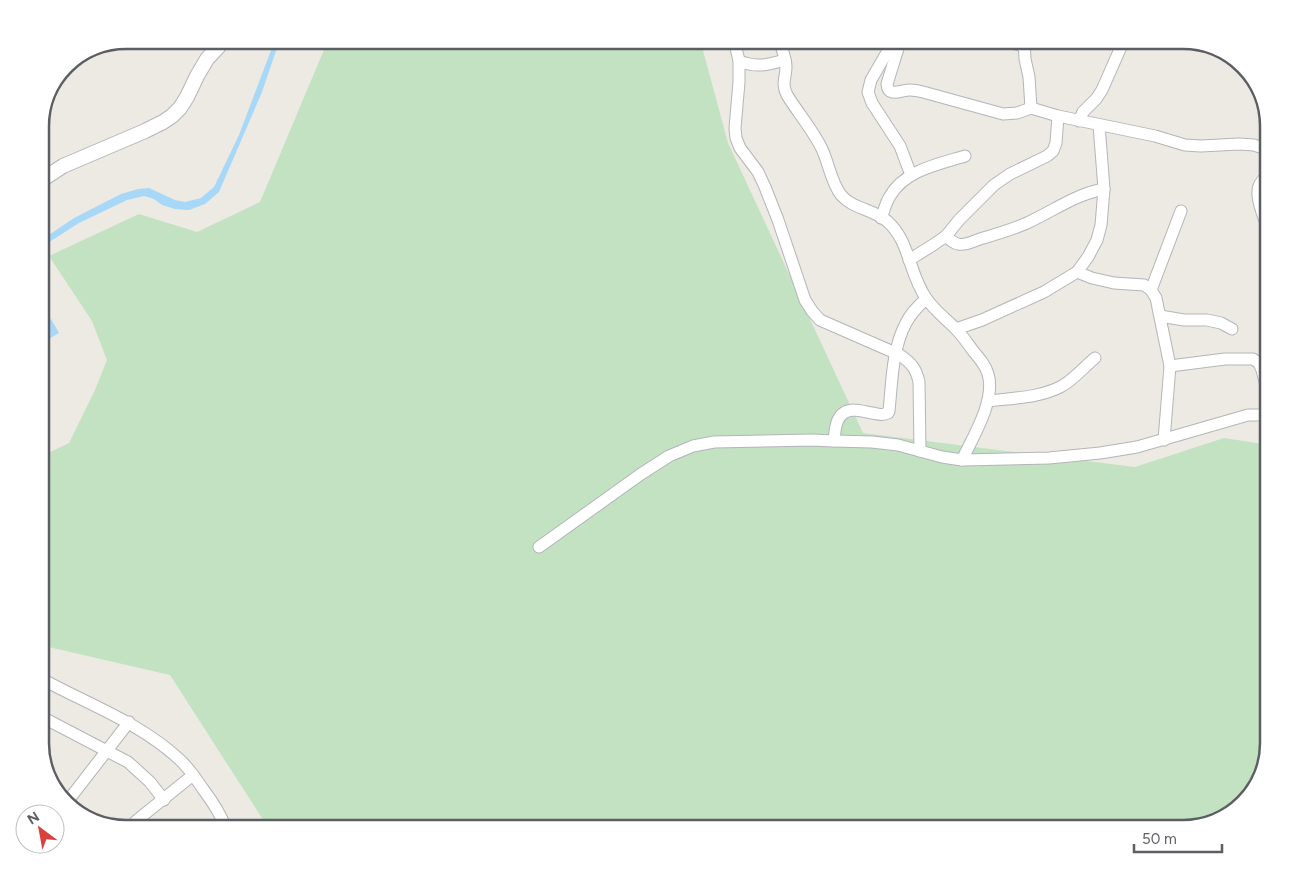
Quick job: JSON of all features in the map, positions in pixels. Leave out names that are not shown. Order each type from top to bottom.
[{"type":"street","points":[[49,176],[63,166],[145,131],[172,116],[187,97],[207,59],[217,49]]},
{"type":"street","points":[[736,49],[739,61],[739,82],[736,138],[740,148],[758,172],[765,187],[805,300],[820,320],[896,353],[910,362],[917,372],[919,382],[920,451]]},
{"type":"street","points":[[782,49],[786,69],[784,89],[821,148],[840,193],[851,204],[875,213],[897,232],[917,283],[926,299],[956,329],[982,362],[988,374],[990,388],[988,401],[962,460]]},
{"type":"street","points":[[889,49],[871,80],[868,92],[872,103],[900,146],[911,175]]},
{"type":"street","points":[[898,49],[887,84],[889,91],[909,90],[922,92],[1003,114],[1017,113],[1031,108],[1058,116],[1127,130],[1186,145],[1239,144],[1260,147]]},
{"type":"street","points":[[1024,49],[1029,77],[1031,108]]},
{"type":"street","points":[[1079,121],[1083,112],[1102,90],[1120,49]]},
{"type":"street","points":[[739,61],[757,66],[785,60]]},
{"type":"street","points":[[909,260],[946,236],[994,185],[1010,174],[1047,156],[1053,151],[1056,143],[1058,116]]},
{"type":"street","points":[[956,329],[982,320],[1044,292],[1077,272],[1088,257],[1097,240],[1101,225],[1104,189],[1099,125]]},
{"type":"street","points":[[882,218],[890,196],[911,175],[926,168],[965,156]]},
{"type":"street","points":[[1260,184],[1258,187],[1260,204]]},
{"type":"street","points":[[946,236],[952,242],[960,245],[1003,233],[1080,196],[1104,189]]},
{"type":"street","points":[[1151,290],[1181,211]]},
{"type":"street","points":[[1077,272],[1114,283],[1144,285],[1151,290],[1156,298],[1170,366],[1164,440]]},
{"type":"street","points":[[834,441],[837,421],[846,412],[852,410],[883,415],[888,413],[896,353],[902,332],[913,311],[926,299]]},
{"type":"street","points":[[1160,316],[1184,320],[1207,320],[1232,329]]},
{"type":"street","points":[[988,401],[1046,393],[1062,386],[1095,358]]},
{"type":"street","points":[[1170,366],[1224,359],[1253,359],[1260,365]]},
{"type":"street","points":[[539,547],[669,456],[693,446],[714,442],[872,442],[898,445],[942,457],[962,460],[1048,458],[1137,447],[1248,416],[1260,415]]},
{"type":"street","points":[[49,682],[129,722],[166,748],[193,775],[215,805],[222,820]]},
{"type":"street","points":[[49,720],[128,762],[140,772],[164,800]]},
{"type":"street","points":[[71,797],[129,722]]},
{"type":"street","points":[[139,820],[193,775]]},
{"type":"green space","points":[[324,49],[703,49],[728,143],[863,433],[1135,467],[1224,438],[1260,444],[1260,753],[1258,763],[1247,786],[1234,801],[1217,812],[1198,819],[1183,820],[263,820],[170,675],[49,647],[49,453],[69,443],[95,390],[107,360],[92,321],[49,256],[139,214],[197,232],[260,202]]},
{"type":"water","points":[[271,49],[277,49],[262,92],[219,192],[205,204],[189,210],[175,209],[162,205],[154,199],[144,196],[127,200],[79,223],[49,242],[49,235],[74,218],[121,194],[138,189],[149,188],[175,200],[185,202],[201,198],[214,187],[239,135]]},
{"type":"water","points":[[51,319],[59,333],[49,339],[49,320]]}]
